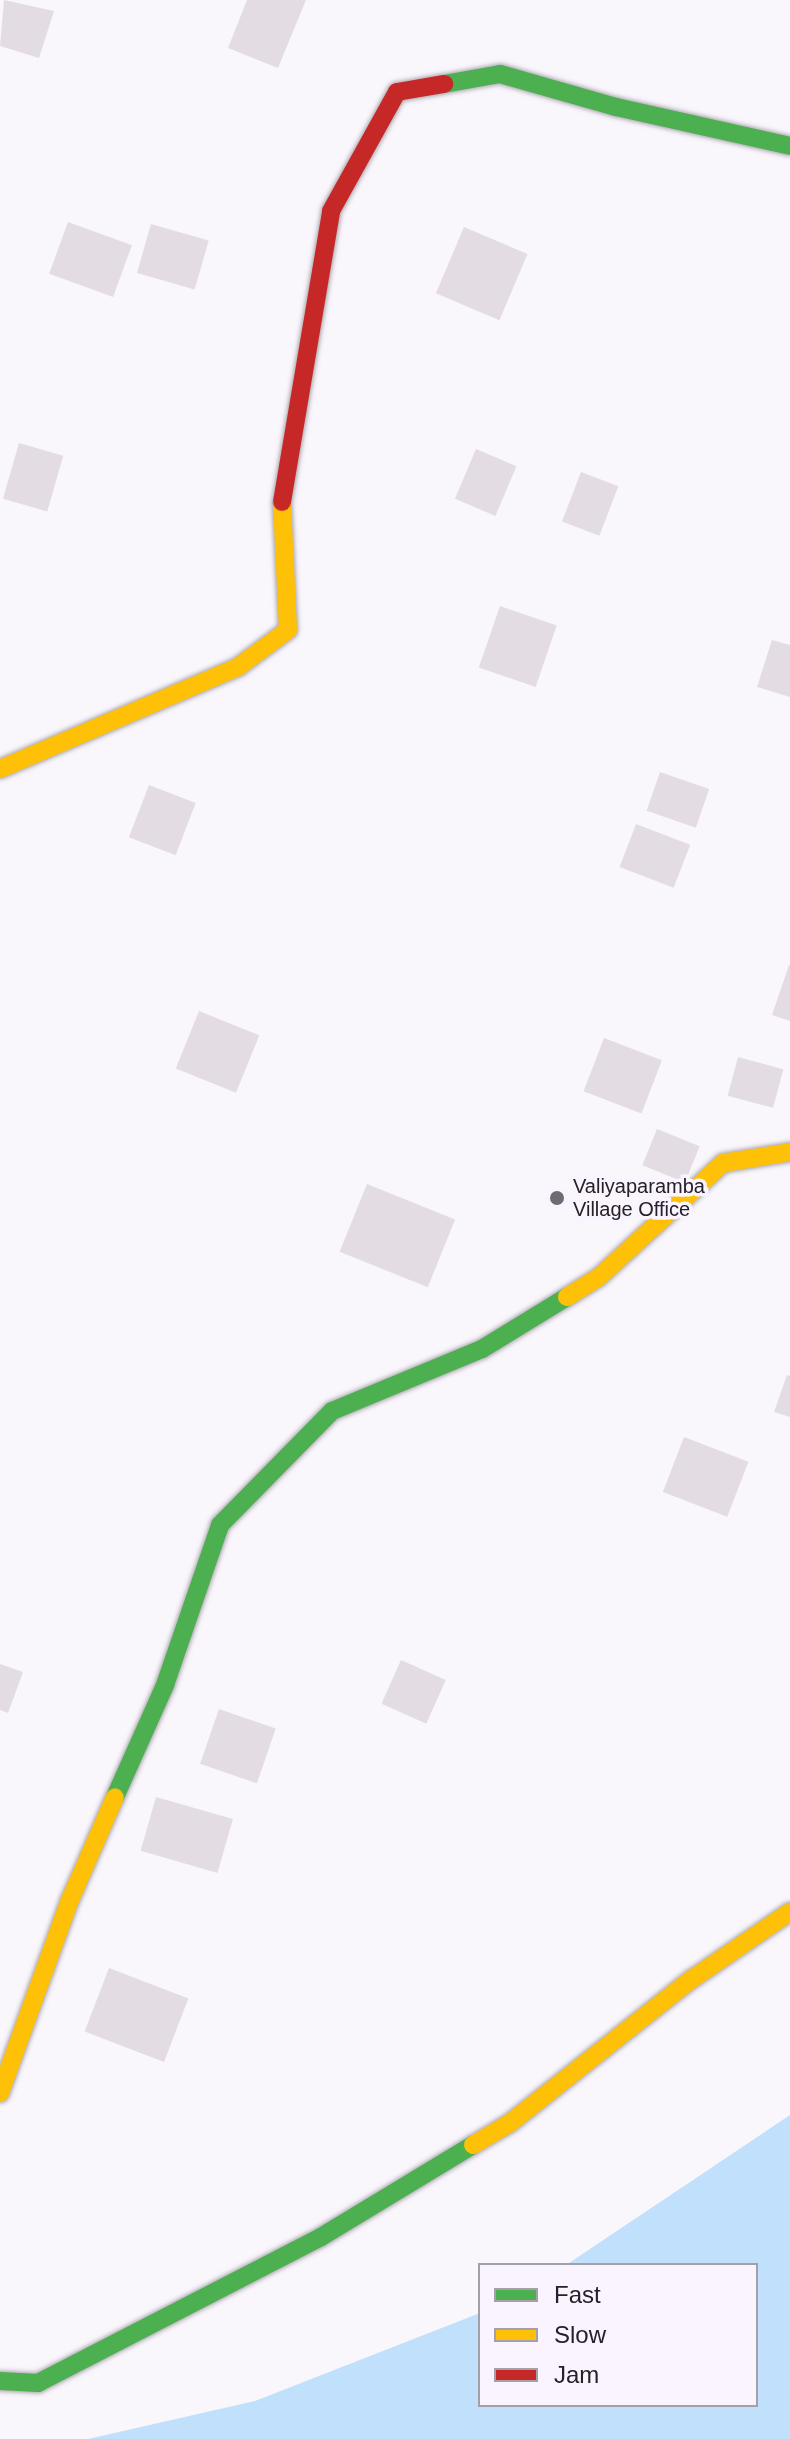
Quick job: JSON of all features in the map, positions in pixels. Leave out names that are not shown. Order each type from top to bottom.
[{"type":"street","points":[[0,769],[238,667],[288,630],[280,512],[331,211],[397,92],[500,74],[616,107],[790,146]]},
{"type":"street","points":[[0,2093],[70,1900],[165,1685],[220,1525],[332,1411],[482,1349],[599,1277],[723,1163],[790,1152]]},
{"type":"street","points":[[0,2381],[38,2383],[321,2237],[510,2123],[692,1979],[790,1912]]},
{"type":"water","points":[[790,2115],[790,2439],[88,2439],[255,2401],[478,2314],[478,2407],[758,2407],[758,2263],[569,2263]]},
{"type":"building","points":[[4,0],[54,11],[39,58],[0,46]]},
{"type":"building","points":[[247,0],[306,0],[278,68],[228,48]]},
{"type":"building","points":[[68,222],[132,245],[113,297],[49,274]]},
{"type":"building","points":[[151,224],[209,241],[195,290],[137,273]]},
{"type":"building","points":[[464,227],[528,254],[499,320],[436,293]]},
{"type":"building","points":[[19,443],[63,456],[47,511],[3,499]]},
{"type":"building","points":[[476,449],[517,466],[495,516],[455,499]]},
{"type":"building","points":[[581,472],[618,486],[599,536],[562,521]]},
{"type":"building","points":[[500,606],[557,626],[536,687],[479,667]]},
{"type":"building","points":[[772,640],[790,645],[790,697],[757,687]]},
{"type":"building","points":[[660,772],[709,789],[696,828],[647,811]]},
{"type":"building","points":[[149,785],[196,803],[176,855],[129,837]]},
{"type":"building","points":[[636,824],[690,845],[674,888],[620,867]]},
{"type":"building","points":[[790,965],[790,1021],[772,1015]]},
{"type":"building","points":[[199,1011],[259,1035],[236,1093],[176,1068]]},
{"type":"building","points":[[604,1038],[662,1060],[641,1113],[584,1091]]},
{"type":"building","points":[[738,1057],[783,1069],[773,1108],[728,1096]]},
{"type":"building","points":[[657,1129],[700,1146],[685,1182],[642,1165]]},
{"type":"building","points":[[367,1184],[455,1220],[428,1287],[340,1252]]},
{"type":"building","points":[[787,1375],[790,1376],[790,1417],[774,1412]]},
{"type":"building","points":[[684,1437],[748,1462],[727,1517],[663,1492]]},
{"type":"building","points":[[401,1660],[446,1680],[426,1724],[381,1704]]},
{"type":"building","points":[[0,1664],[23,1672],[8,1713],[0,1710]]},
{"type":"building","points":[[219,1709],[276,1729],[257,1783],[200,1764]]},
{"type":"building","points":[[156,1797],[233,1819],[217,1873],[141,1851]]},
{"type":"building","points":[[109,1968],[188,1998],[164,2062],[85,2031]]},
{"type":"traffic: fast","points":[[444,84],[500,74],[616,107],[790,146]]},
{"type":"traffic: fast","points":[[115,1797],[165,1685],[220,1525],[332,1411],[482,1349],[567,1297]]},
{"type":"traffic: fast","points":[[0,2381],[38,2383],[321,2237],[473,2145]]},
{"type":"traffic: slow","points":[[0,769],[238,667],[288,630],[282,502]]},
{"type":"traffic: slow","points":[[567,1297],[599,1277],[723,1163],[790,1152]]},
{"type":"traffic: slow","points":[[0,2093],[70,1900],[115,1797]]},
{"type":"traffic: slow","points":[[473,2145],[510,2123],[692,1979],[790,1912]]},
{"type":"traffic: jam","points":[[282,502],[331,211],[397,92],[444,84]]},
{"type":"place","name":"Valiyaparamba Village Office","points":[[557,1198]]}]
